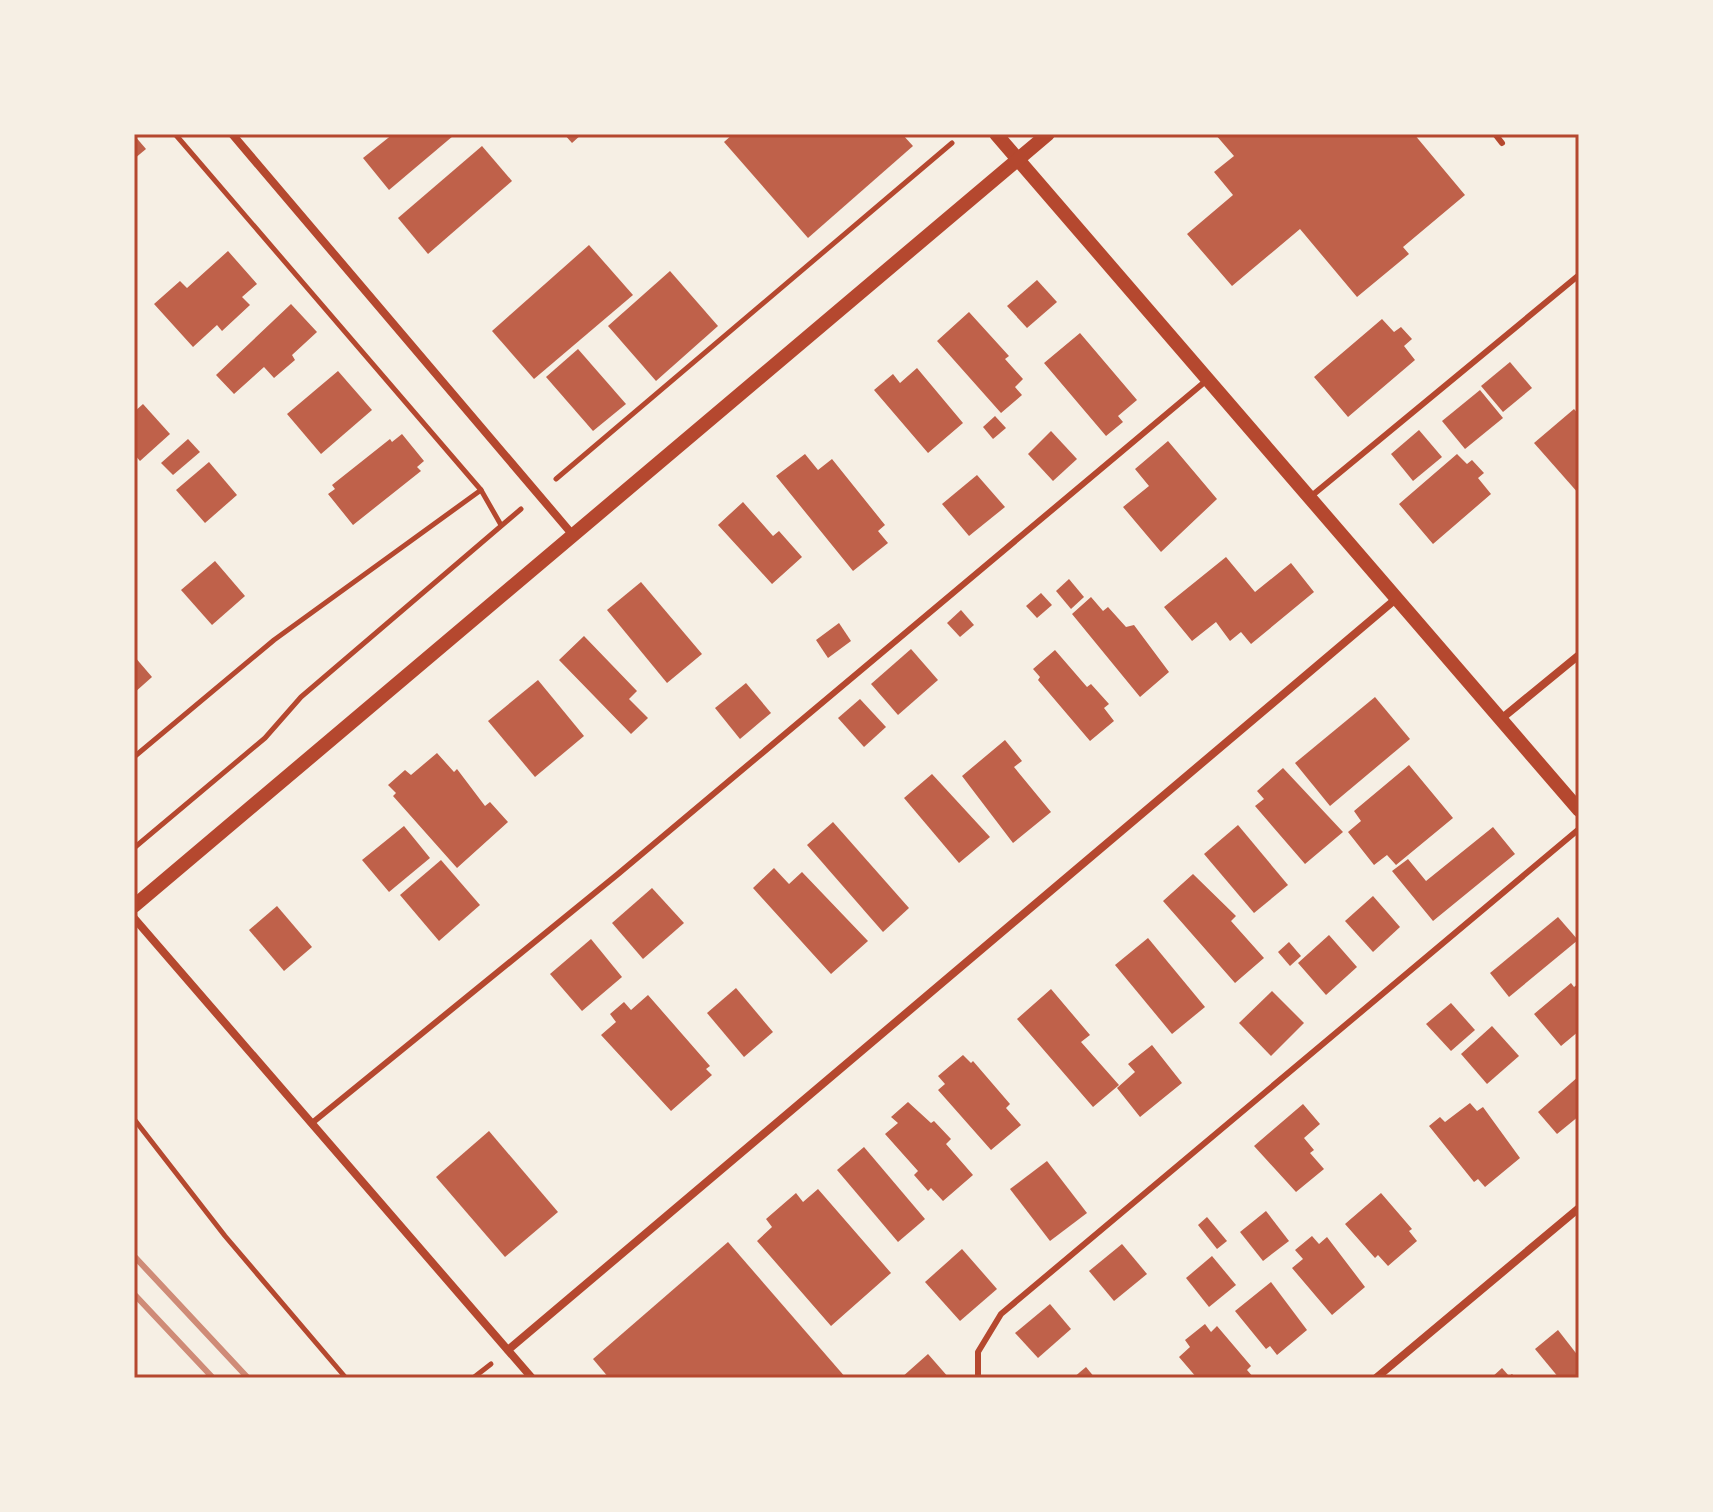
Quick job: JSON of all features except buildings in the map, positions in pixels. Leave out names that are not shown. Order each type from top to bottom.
[{"type":"street","points":[[232,134],[572,534]]},
{"type":"street","points":[[996,134],[1579,810]]},
{"type":"street","points":[[134,906],[1048,134]]},
{"type":"street","points":[[508,1350],[1397,598]]},
{"type":"street","points":[[1501,719],[1579,655]]},
{"type":"street","points":[[134,918],[532,1378]]},
{"type":"street","points":[[1376,1378],[1579,1208]]},
{"type":"lane","points":[[1495,134],[1502,143]]},
{"type":"lane","points":[[1309,498],[1579,275]]},
{"type":"lane","points":[[312,1123],[618,874],[1207,380]]},
{"type":"lane","points":[[978,1378],[978,1352],[1001,1314],[1579,829]]},
{"type":"path","points":[[175,134],[481,490],[501,525]]},
{"type":"path","points":[[134,848],[265,738],[301,697],[952,143]]},
{"type":"path","points":[[134,757],[274,640],[481,490]]},
{"type":"path","points":[[134,1119],[225,1236],[346,1378]]},
{"type":"railway","points":[[134,1256],[248,1378]]},
{"type":"railway","points":[[134,1294],[213,1378]]}]
